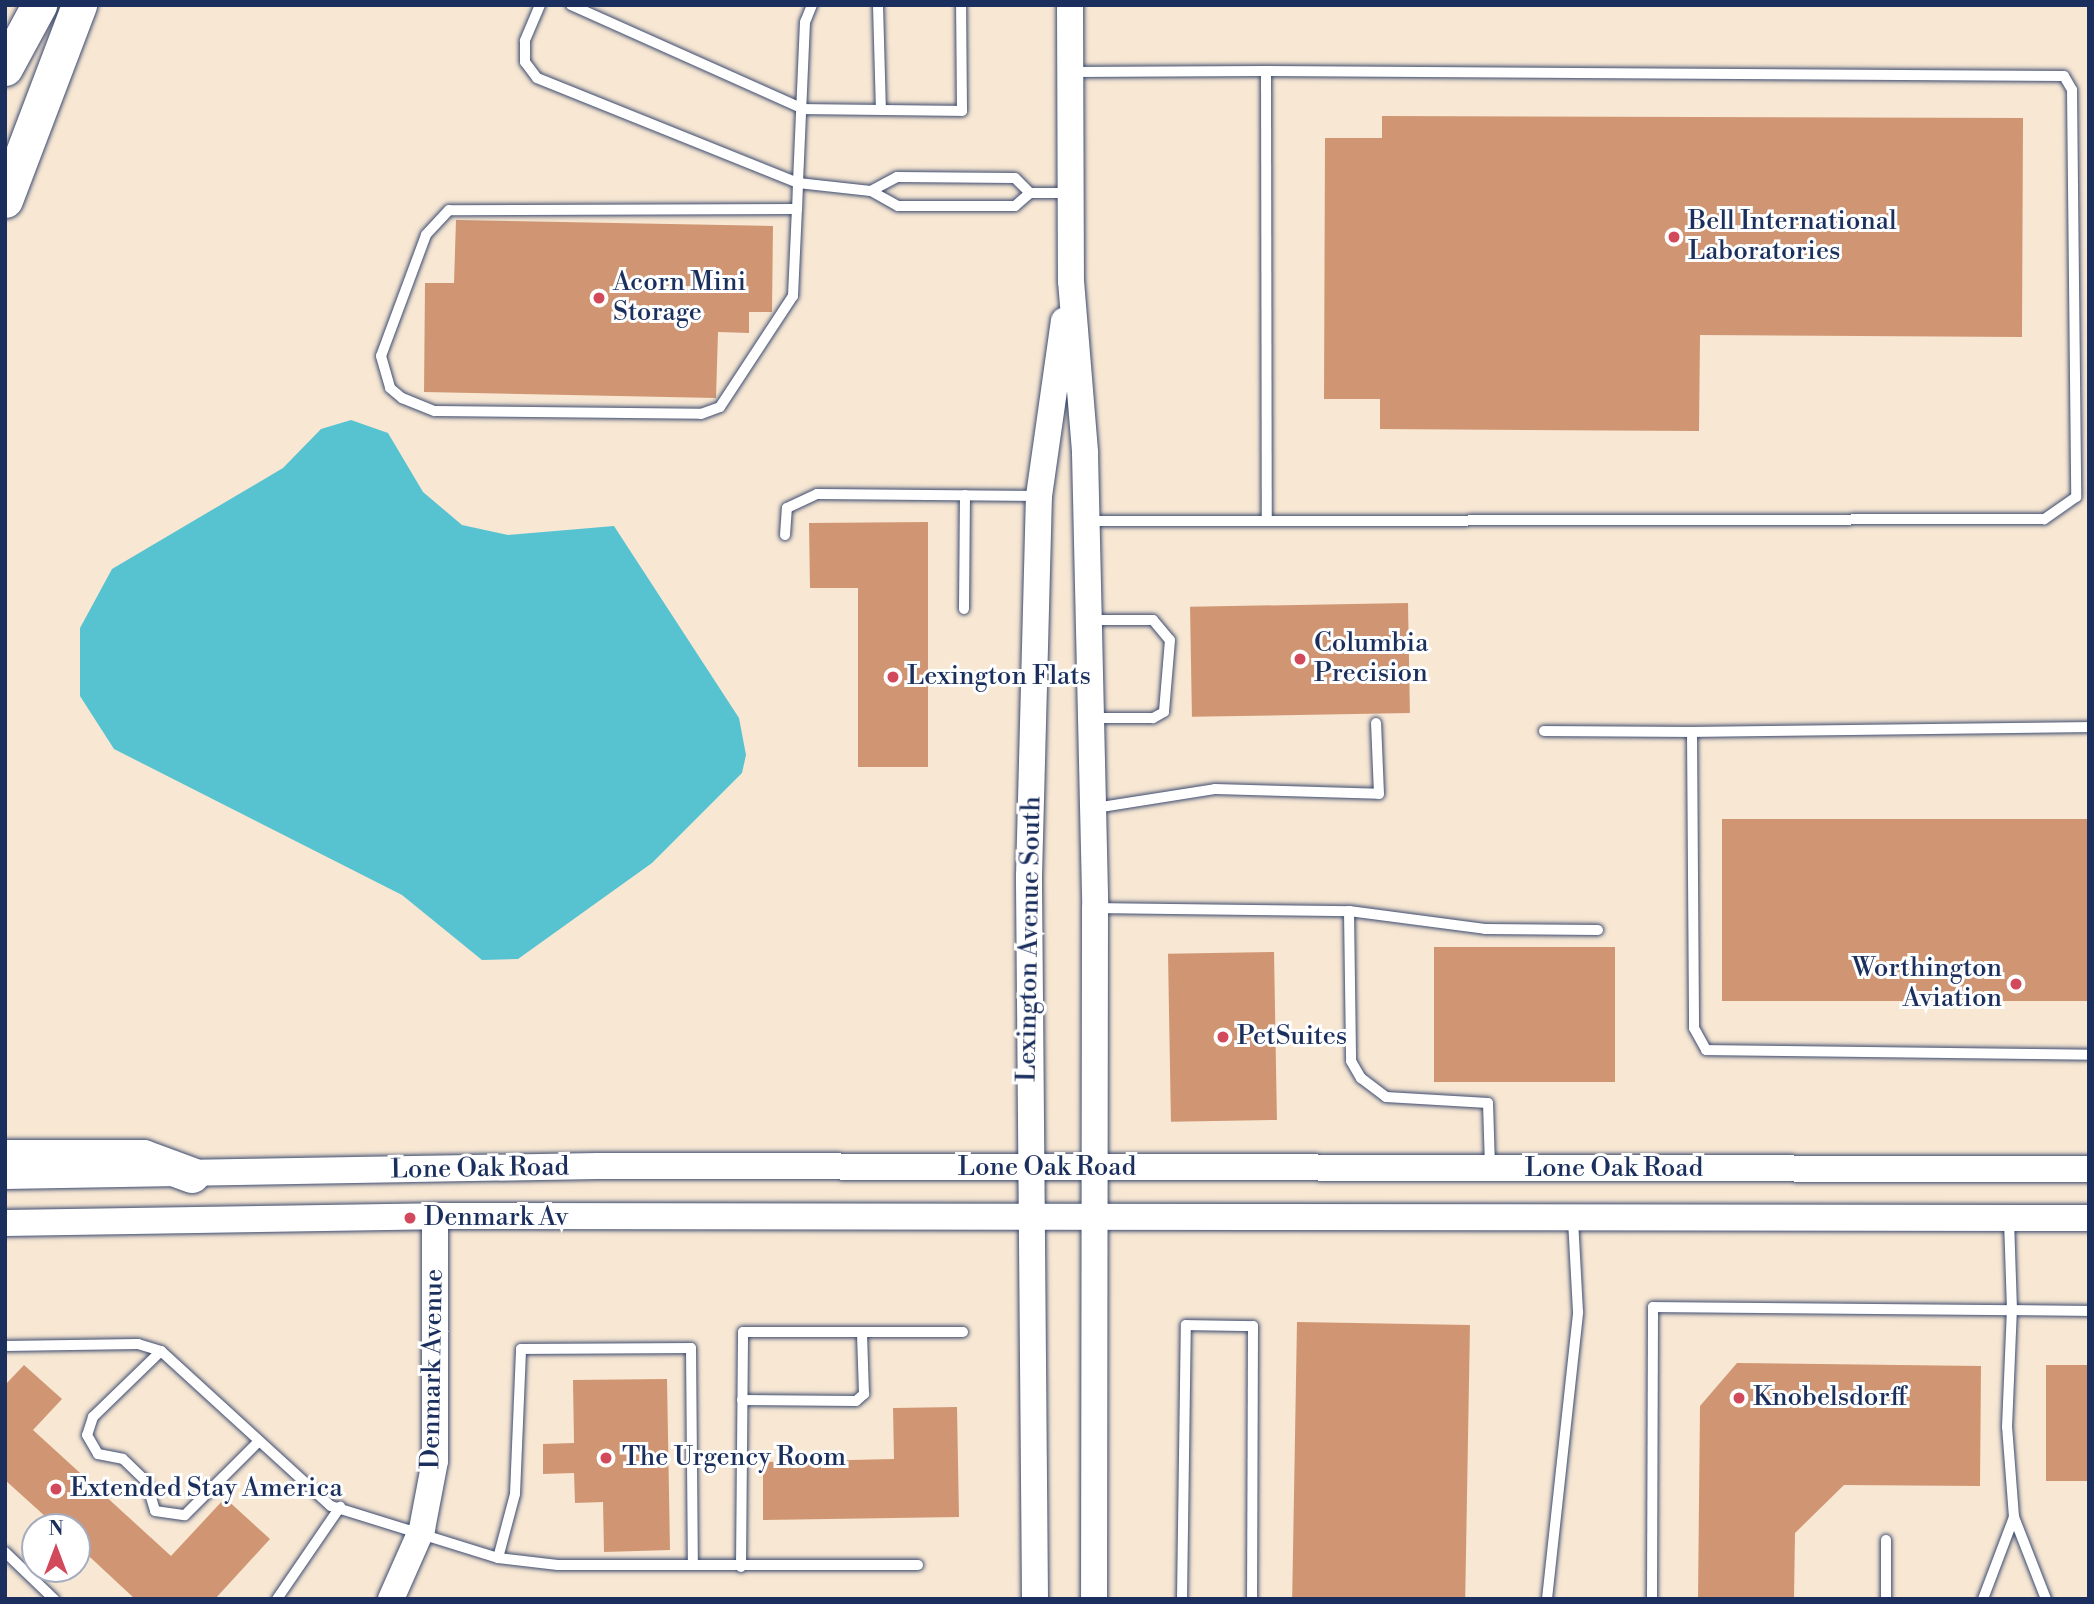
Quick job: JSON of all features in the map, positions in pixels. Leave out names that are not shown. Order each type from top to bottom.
[{"type":"highway","points":[[5,68],[39,5]]},
{"type":"highway","points":[[5,200],[79,5]]},
{"type":"highway","points":[[5,1157],[143,1157],[192,1175]]},
{"type":"main road","name":"Lexington Avenue South","points":[[1070,5],[1071,281],[1086,521],[1086,620],[1096,908],[1098,1216],[1094,1599]]},
{"type":"main road","name":"Lexington Avenue South","points":[[1035,1599],[1028,1168],[1039,496],[1071,281]]},
{"type":"main road","name":"Lone Oak Road","points":[[5,1176],[192,1175],[598,1166],[2089,1170]]},
{"type":"main road","name":"Lone Oak Road","points":[[5,1223],[435,1216],[2089,1218]]},
{"type":"main road","name":"Denmark Avenue","points":[[391,1599],[419,1536],[435,1461],[435,1216]]},
{"type":"lane","points":[[540,5],[525,41],[525,62],[537,78],[798,183],[871,191],[898,206],[1015,206],[1030,193],[1071,193]]},
{"type":"lane","points":[[570,5],[803,109],[962,111],[961,5]]},
{"type":"lane","points":[[797,209],[449,210],[426,235],[381,356],[383,373],[402,398],[435,411],[701,414],[720,407],[793,296],[803,109],[805,22],[812,5]]},
{"type":"lane","points":[[878,5],[881,110]]},
{"type":"lane","points":[[1266,71],[1268,521]]},
{"type":"lane","points":[[1070,72],[2064,76],[2072,90],[2076,497],[2044,519],[1086,521]]},
{"type":"lane","points":[[871,191],[897,177],[989,177],[1015,178],[1030,193]]},
{"type":"lane","points":[[964,609],[965,495]]},
{"type":"lane","points":[[785,535],[787,508],[806,496],[1039,496]]},
{"type":"lane","points":[[1086,620],[1153,620],[1170,640],[1164,712],[1153,718],[1089,718]]},
{"type":"lane","points":[[1091,808],[1214,789],[1378,793],[1376,723]]},
{"type":"lane","points":[[1544,732],[2089,727]]},
{"type":"lane","points":[[1692,732],[1695,1028],[1706,1049],[1719,1055],[2089,1055]]},
{"type":"lane","points":[[1096,908],[1349,911],[1485,929],[1598,930]]},
{"type":"lane","points":[[1349,911],[1350,1061],[1366,1084],[1386,1097],[1488,1103],[1490,1168]]},
{"type":"lane","points":[[1547,1599],[1578,1312],[1573,1217]]},
{"type":"lane","points":[[2009,1218],[2012,1310],[2007,1427],[2014,1517],[2046,1599]]},
{"type":"lane","points":[[1652,1599],[1653,1307],[2089,1311]]},
{"type":"lane","points":[[1182,1599],[1186,1325],[1254,1326],[1252,1599]]},
{"type":"lane","points":[[741,1567],[743,1332],[963,1332]]},
{"type":"lane","points":[[742,1400],[856,1401],[864,1394],[862,1332]]},
{"type":"lane","points":[[5,1346],[138,1344],[161,1351],[258,1442],[340,1507],[419,1536],[498,1558],[558,1565],[918,1565]]},
{"type":"lane","points":[[498,1558],[515,1494],[521,1349],[691,1348],[693,1563]]},
{"type":"lane","points":[[161,1351],[93,1417],[87,1435],[99,1454],[123,1459],[146,1481],[155,1511],[185,1514],[258,1442]]},
{"type":"lane","points":[[277,1599],[340,1507]]},
{"type":"lane","points":[[1983,1599],[2014,1517]]},
{"type":"lane","points":[[1886,1540],[1886,1599]]},
{"type":"lane","points":[[5,1552],[54,1599]]},
{"type":"water","points":[[351,420],[388,433],[423,492],[462,525],[508,535],[614,526],[739,718],[746,755],[742,773],[652,863],[518,959],[482,960],[402,895],[114,749],[80,696],[80,628],[112,569],[283,468],[321,429]]},
{"type":"building","name":"Bell International Laboratories","points":[[1382,116],[2023,118],[2022,337],[1700,335],[1699,431],[1380,429],[1380,399],[1324,399],[1325,138],[1382,138]]},
{"type":"building","name":"Acorn Mini Storage","points":[[456,220],[773,226],[772,312],[749,312],[749,333],[718,332],[716,398],[424,392],[425,283],[454,283]]},
{"type":"building","name":"Lexington Flats","points":[[928,522],[928,767],[858,767],[858,588],[810,588],[809,523]]},
{"type":"building","name":"Columbia Precision","points":[[1408,603],[1410,713],[1192,717],[1190,607]]},
{"type":"building","points":[[1722,819],[2089,819],[2089,1001],[1722,1001]]},
{"type":"building","points":[[1434,947],[1615,947],[1615,1082],[1434,1082]]},
{"type":"building","name":"PetSuites","points":[[1274,952],[1277,1120],[1171,1122],[1168,954]]},
{"type":"building","points":[[1297,1322],[1470,1325],[1465,1599],[1292,1599]]},
{"type":"building","points":[[1737,1363],[1981,1366],[1980,1486],[1844,1485],[1795,1533],[1794,1599],[1698,1599],[1700,1406]]},
{"type":"building","name":"Extended Stay America","points":[[24,1365],[62,1399],[33,1430],[171,1556],[225,1498],[270,1539],[215,1599],[135,1599],[91,1558],[91,1513],[42,1513],[5,1480],[5,1385]]},
{"type":"building","points":[[2046,1365],[2089,1365],[2089,1481],[2046,1481]]},
{"type":"building","name":"The Urgency Room","points":[[667,1379],[670,1550],[604,1552],[603,1502],[575,1503],[574,1473],[543,1474],[543,1444],[574,1443],[573,1380]]},
{"type":"building","points":[[957,1407],[959,1517],[763,1520],[763,1462],[894,1459],[893,1408]]},
{"type":"place","name":"Bell International Laboratories","points":[[1674,237]]},
{"type":"place","name":"Acorn Mini Storage","points":[[599,298]]},
{"type":"place","name":"Columbia Precision","points":[[1300,659]]},
{"type":"place","name":"Lexington Flats","points":[[893,677]]},
{"type":"place","name":"Worthington Aviation","points":[[2016,984]]},
{"type":"place","name":"PetSuites","points":[[1223,1037]]},
{"type":"place","name":"Denmark Av","points":[[410,1218]]},
{"type":"place","name":"Knobelsdorff","points":[[1739,1398]]},
{"type":"place","name":"The Urgency Room","points":[[606,1458]]},
{"type":"place","name":"Extended Stay America","points":[[56,1489]]}]
